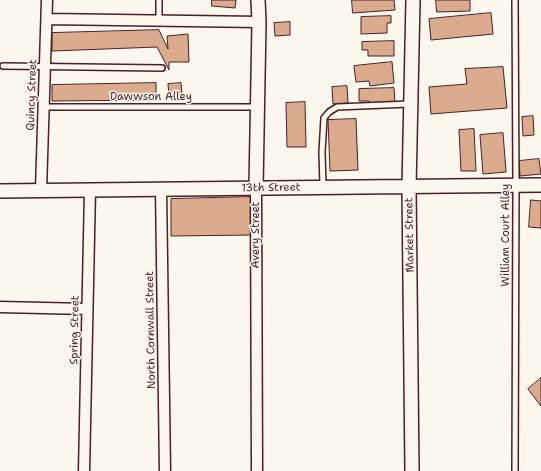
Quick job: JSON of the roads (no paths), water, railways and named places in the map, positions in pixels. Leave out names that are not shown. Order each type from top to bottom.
[{"type":"street","name":"Quincy Street","points":[[41,190],[47,0]]},
{"type":"street","name":"Avery Street","points":[[257,471],[256,188],[259,22],[258,0]]},
{"type":"street","name":"Market Street","points":[[412,471],[410,186],[413,0]]},
{"type":"street","points":[[47,19],[259,22]]},
{"type":"street","name":"13th Street","points":[[0,191],[541,185]]},
{"type":"street","name":"North Cornwall Street","points":[[161,189],[165,471]]},
{"type":"street","name":"Spring Street","points":[[84,471],[90,190]]},
{"type":"street","points":[[0,307],[87,309]]},
{"type":"lane","points":[[159,0],[159,20]]},
{"type":"lane","name":"William Court Alley","points":[[515,0],[515,471]]},
{"type":"lane","points":[[3,66],[162,68]]},
{"type":"lane","points":[[323,187],[322,152],[324,118],[329,112],[337,107],[411,104]]},
{"type":"lane","name":"Dawwson Alley","points":[[44,108],[257,107]]}]
